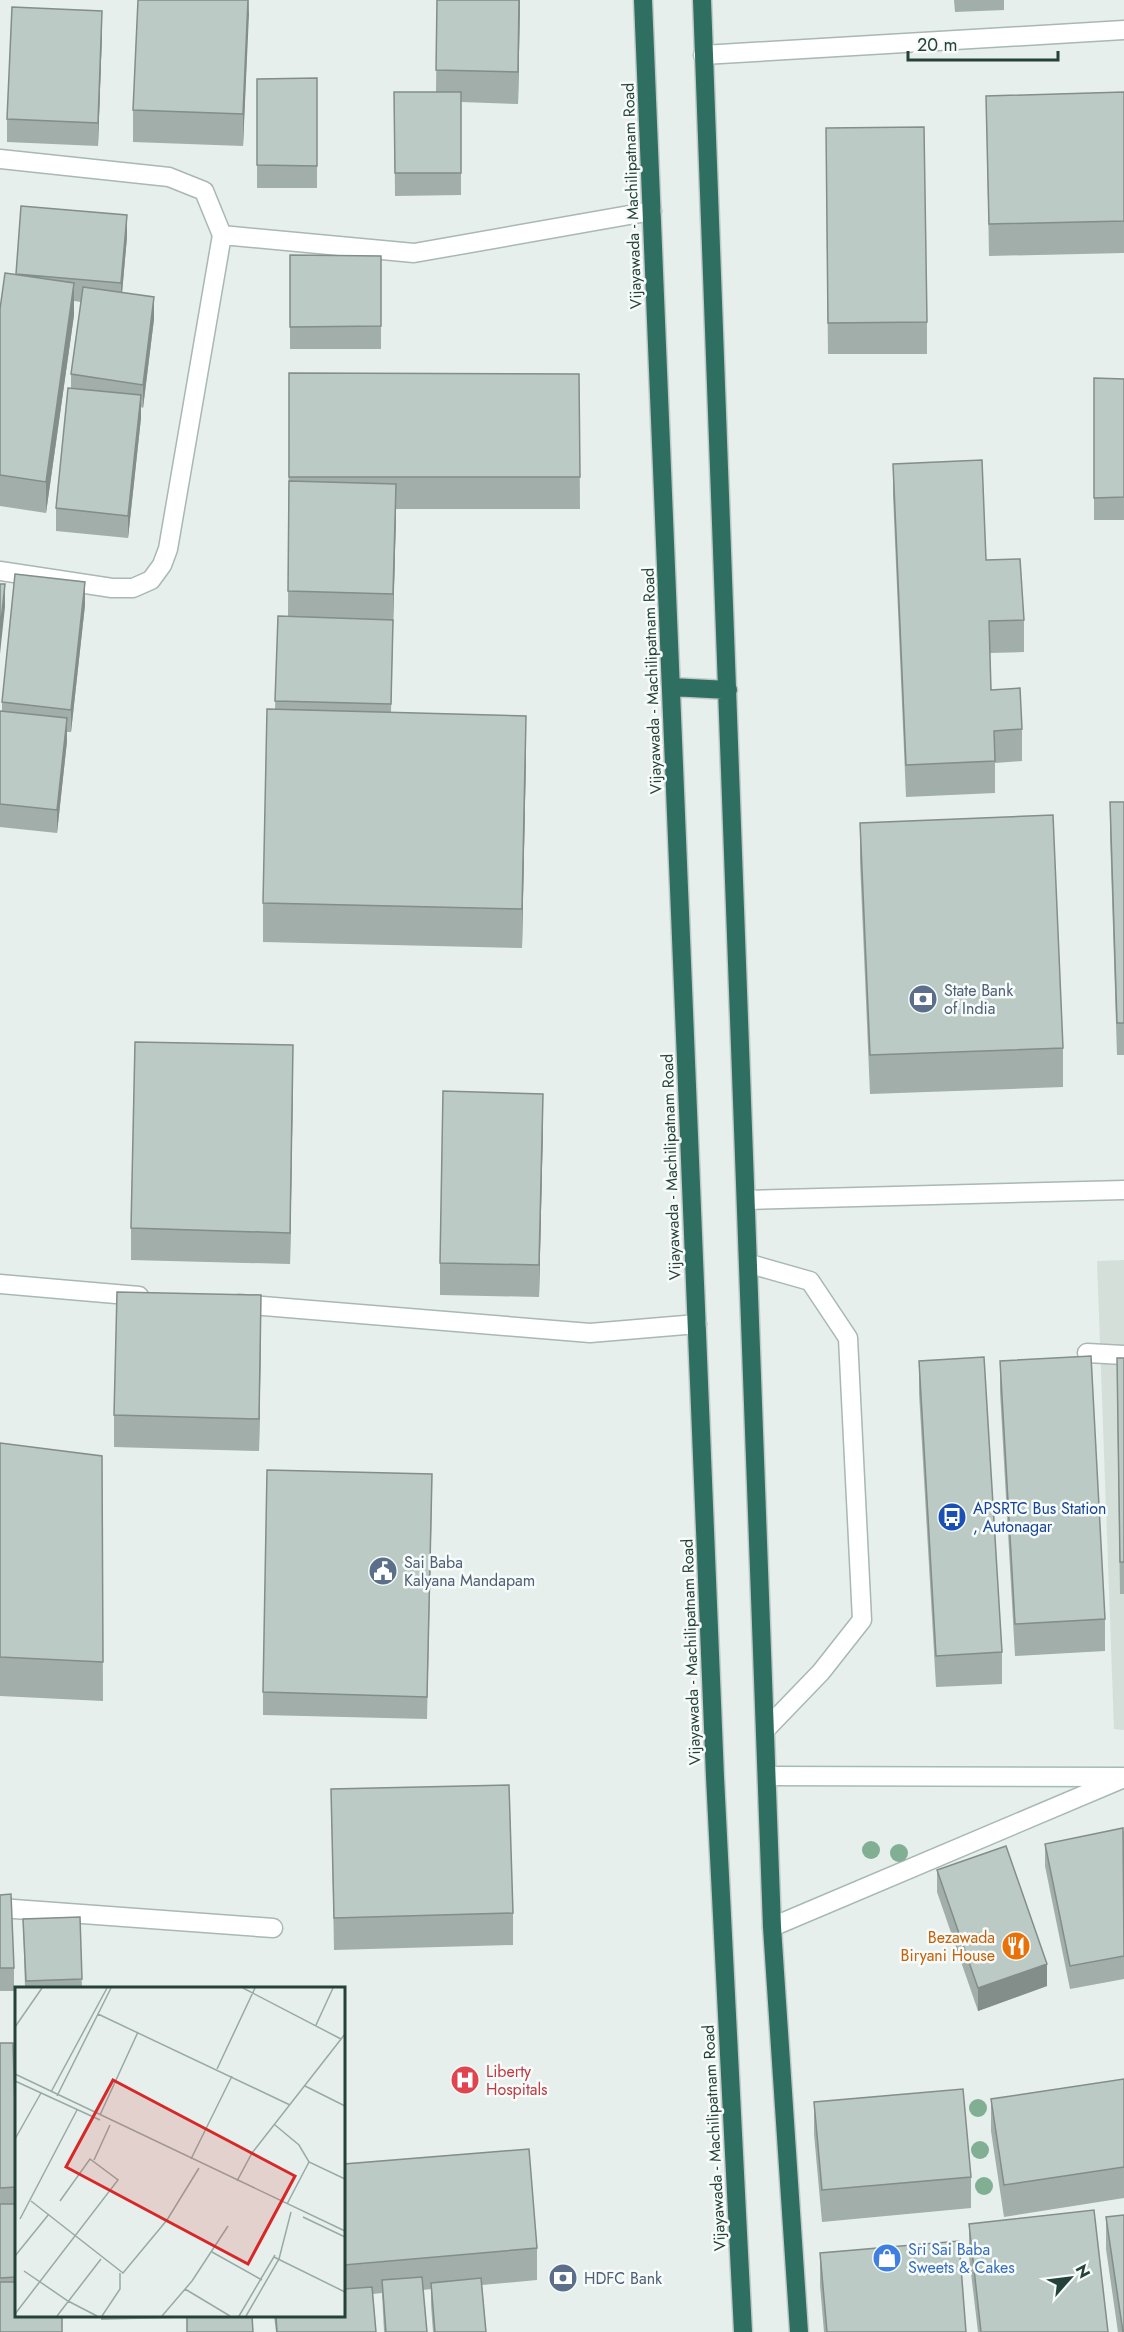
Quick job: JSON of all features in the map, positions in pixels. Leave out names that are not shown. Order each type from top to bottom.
[{"type":"highway","name":"Vijayawada - Machilipatnam Road","points":[[643,0],[715,1777],[743,2332]]},
{"type":"highway","points":[[702,0],[750,1264],[772,1927],[799,2332]]},
{"type":"highway","points":[[671,687],[728,690]]},
{"type":"street","points":[[703,55],[1124,30]]},
{"type":"street","points":[[0,159],[169,177],[204,191],[222,235],[168,549],[162,565],[151,580],[133,588],[112,588],[0,571]]},
{"type":"street","points":[[222,235],[414,253],[652,211]]},
{"type":"street","points":[[747,1200],[1124,1190]]},
{"type":"street","points":[[750,1264],[810,1281],[848,1338],[862,1620],[821,1672],[766,1728]]},
{"type":"street","points":[[0,1284],[161,1298]]},
{"type":"street","points":[[221,1303],[591,1333],[697,1324]]},
{"type":"street","points":[[1087,1353],[1124,1355]]},
{"type":"street","points":[[768,1776],[1124,1777]]},
{"type":"street","points":[[772,1927],[1124,1777]]},
{"type":"street","points":[[0,1908],[273,1928]]},
{"type":"shaded area","points":[[1124,1260],[1124,1730],[1114,1729],[1097,1261]]},
{"type":"building","points":[[138,0],[248,0],[243,114],[133,110]]},
{"type":"building","points":[[437,0],[519,0],[518,72],[436,70]]},
{"type":"building","points":[[12,7],[102,11],[98,123],[7,119]]},
{"type":"building","points":[[317,78],[317,166],[257,165],[257,79]]},
{"type":"building","points":[[394,92],[461,92],[461,173],[395,173]]},
{"type":"building","points":[[1124,92],[1124,221],[989,224],[986,96]]},
{"type":"building","points":[[924,127],[927,322],[828,323],[826,128]]},
{"type":"building","points":[[21,206],[127,215],[121,283],[16,274]]},
{"type":"building","points":[[290,255],[381,256],[381,326],[290,327]]},
{"type":"building","points":[[5,273],[74,283],[46,482],[0,475],[0,309]]},
{"type":"building","points":[[83,287],[154,297],[143,385],[71,374]]},
{"type":"building","points":[[289,373],[579,374],[580,477],[289,477]]},
{"type":"building","points":[[1094,378],[1124,379],[1124,497],[1094,498]]},
{"type":"building","points":[[68,388],[141,395],[128,516],[56,508]]},
{"type":"building","points":[[982,460],[986,560],[1020,559],[1024,620],[989,621],[991,690],[1020,688],[1022,729],[994,731],[995,761],[906,765],[893,464]]},
{"type":"building","points":[[289,481],[396,484],[393,594],[288,591]]},
{"type":"building","points":[[15,574],[85,582],[71,710],[2,702]]},
{"type":"building","points":[[0,584],[5,584],[0,631]]},
{"type":"building","points":[[278,616],[393,620],[391,704],[275,701]]},
{"type":"building","points":[[267,709],[526,716],[522,909],[263,903]]},
{"type":"building","points":[[0,711],[67,718],[57,810],[0,804]]},
{"type":"building","points":[[1110,802],[1124,802],[1124,1023],[1117,1023]]},
{"type":"building","points":[[1053,815],[1063,1048],[870,1055],[860,823]]},
{"type":"building","points":[[135,1042],[293,1045],[290,1233],[131,1228]]},
{"type":"building","points":[[443,1091],[543,1094],[539,1265],[440,1263]]},
{"type":"building","points":[[117,1292],[261,1295],[259,1419],[114,1415]]},
{"type":"building","points":[[1091,1356],[1105,1619],[1015,1624],[1000,1361]]},
{"type":"building","points":[[984,1357],[1002,1652],[936,1656],[919,1361]]},
{"type":"building","points":[[1117,1358],[1124,1358],[1124,1562],[1120,1562]]},
{"type":"building","points":[[0,1443],[102,1456],[103,1662],[0,1657]]},
{"type":"building","points":[[267,1470],[432,1474],[427,1697],[263,1692]]},
{"type":"building","points":[[509,1785],[513,1913],[334,1918],[331,1789]]},
{"type":"building","points":[[1123,1828],[1124,1956],[1070,1966],[1045,1844]]},
{"type":"building","points":[[1006,1846],[1047,1964],[978,1988],[937,1870]]},
{"type":"building","points":[[11,1894],[14,1968],[0,1968],[0,1895]]},
{"type":"building","points":[[80,1917],[82,1979],[26,1981],[23,1919]]},
{"type":"building","points":[[0,2043],[13,2043],[15,2187],[0,2188]]},
{"type":"building","points":[[1124,2079],[1124,2167],[1004,2185],[991,2099]]},
{"type":"building","points":[[963,2089],[971,2177],[822,2190],[814,2102]]},
{"type":"building","points":[[529,2149],[537,2248],[345,2265],[345,2164]]},
{"type":"building","points":[[0,2204],[15,2204],[15,2277],[0,2278]]},
{"type":"building","points":[[1094,2210],[1108,2332],[981,2332],[969,2224]]},
{"type":"building","points":[[1124,2215],[1124,2332],[1123,2332],[1106,2217]]},
{"type":"building","points":[[959,2241],[966,2332],[827,2332],[820,2253]]},
{"type":"building","points":[[422,2277],[427,2332],[386,2332],[382,2280]]},
{"type":"building","points":[[481,2278],[486,2332],[435,2332],[431,2283]]},
{"type":"building","points":[[0,2282],[15,2282],[15,2317],[62,2317],[62,2332],[0,2332]]},
{"type":"building","points":[[372,2287],[376,2332],[277,2332],[276,2317],[345,2317],[345,2289]]},
{"type":"building","points":[[187,2317],[252,2317],[253,2332],[187,2332]]},
{"type":"place","name":"State Bank of India","points":[[923,999]]},
{"type":"place","name":"APSRTC Bus Station , Autonagar","points":[[952,1517]]},
{"type":"place","name":"Sai Baba Kalyana Mandapam","points":[[383,1571]]},
{"type":"place","name":"Bezawada Biryani House","points":[[1016,1946]]},
{"type":"place","name":"Liberty Hospitals","points":[[465,2080]]},
{"type":"place","name":"Sri Sai Baba Sweets & Cakes","points":[[887,2258]]},
{"type":"place","name":"HDFC Bank","points":[[563,2278]]}]
